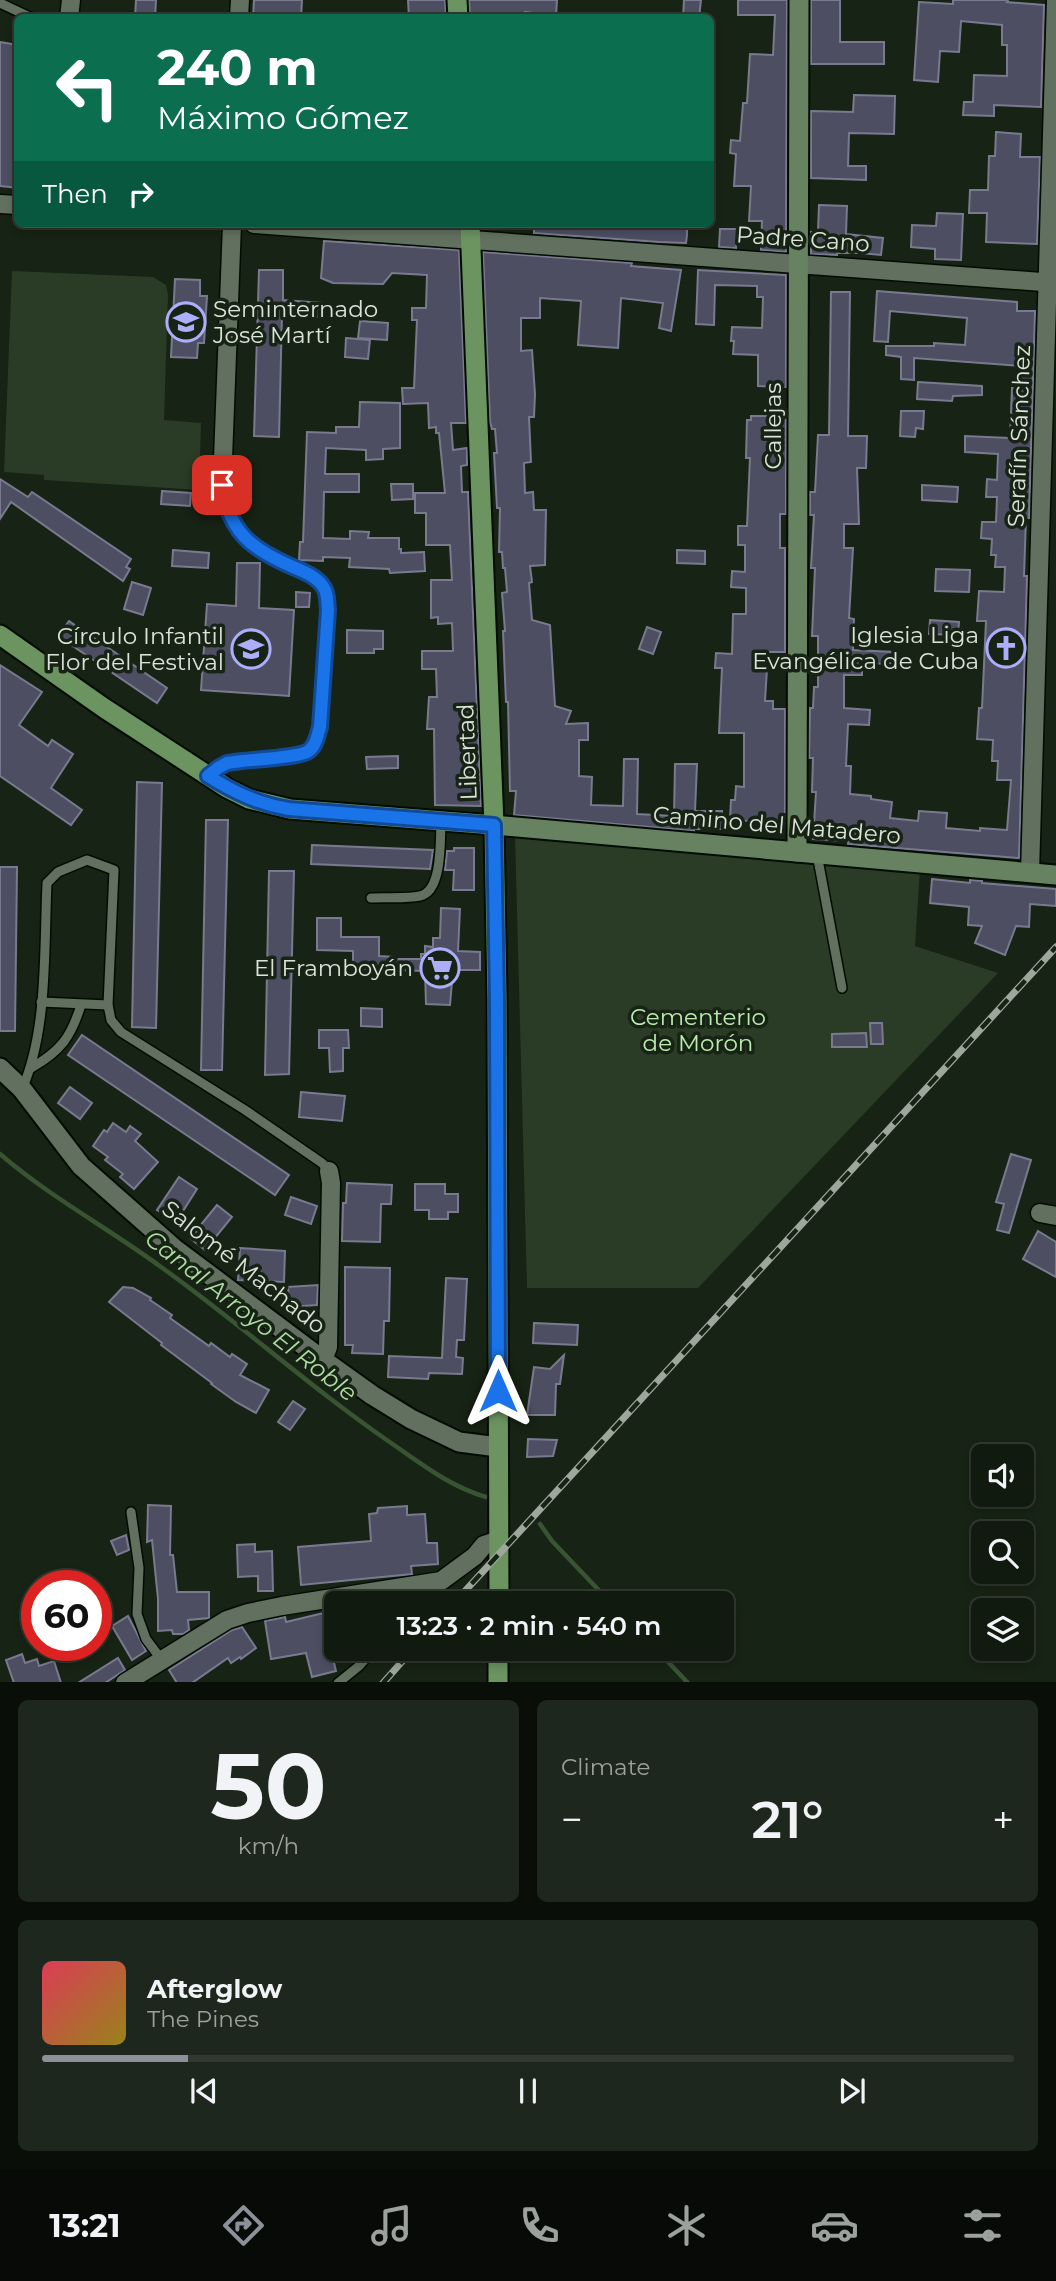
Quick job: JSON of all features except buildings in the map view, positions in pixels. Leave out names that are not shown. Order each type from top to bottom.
[{"type":"main road","name":"Callejas","points":[[797,852],[799,0]]},
{"type":"main road","name":"Libertad","points":[[470,232],[494,825],[499,1591]]},
{"type":"main road","points":[[0,635],[104,708],[248,799],[268,805],[494,825]]},
{"type":"main road","name":"Camino del Matadero","points":[[494,825],[1056,875]]},
{"type":"main road","points":[[498,1661],[498,1682]]},
{"type":"street","name":"Serafín Sánchez","points":[[1030,873],[1052,282],[1056,0]]},
{"type":"street","points":[[222,485],[232,228]]},
{"type":"street","name":"Padre Cano","points":[[362,228],[470,232],[1052,282]]},
{"type":"street","name":"Salomé Machado","points":[[0,1068],[22,1089],[81,1166],[176,1250],[323,1360],[411,1419],[459,1442],[498,1447]]},
{"type":"street","points":[[323,1360],[328,1347],[329,1171]]},
{"type":"street","points":[[125,1682],[227,1620],[248,1613],[441,1581],[475,1556],[484,1545],[499,1539]]},
{"type":"lane","points":[[0,4],[23,14]]},
{"type":"lane","points":[[208,776],[227,763],[300,753],[308,751],[316,743],[320,727],[328,610],[327,596],[319,581],[309,573],[276,560],[259,549],[234,525],[226,507],[222,485]]},
{"type":"lane","points":[[370,898],[421,896],[429,893],[434,885],[439,859],[441,821]]},
{"type":"lane","points":[[817,854],[842,988]]},
{"type":"lane","points":[[22,1089],[31,1068],[41,1002],[47,883],[58,872],[87,860],[114,870],[108,1005],[111,1020],[121,1032],[245,1110],[322,1163],[329,1171]]},
{"type":"lane","points":[[41,1002],[108,1005]]},
{"type":"lane","points":[[31,1068],[51,1057],[74,1029],[81,1005]]},
{"type":"lane","points":[[131,1512],[139,1568],[137,1614],[146,1639],[161,1659]]},
{"type":"lane","points":[[425,1591],[426,1584]]},
{"type":"lane","points":[[338,1682],[363,1661]]},
{"type":"green space","points":[[12,271],[153,277],[166,285],[168,295],[164,420],[201,423],[199,490],[44,480],[44,475],[4,472]]},
{"type":"green space","name":"Cementerio de Morón","points":[[515,836],[920,869],[915,946],[998,973],[698,1288],[527,1288]]},
{"type":"waterway","name":"Canal Arroyo El Roble","points":[[0,1154],[191,1289],[364,1424],[438,1475],[486,1497]]},
{"type":"waterway","name":"Canal Arroyo El Roble","points":[[540,1524],[552,1541],[600,1591]]},
{"type":"waterway","name":"Canal Arroyo El Roble","points":[[667,1661],[687,1682]]},
{"type":"railway","points":[[465,1591],[1056,947]]},
{"type":"railway","points":[[384,1682],[402,1661]]},
{"type":"place","name":"Seminternado José Martí","points":[[186,322]]},
{"type":"place","name":"Iglesia Liga Evangélica de Cuba","points":[[1006,648]]},
{"type":"place","name":"Círculo Infantil Flor del Festival","points":[[251,649]]},
{"type":"place","name":"El Framboyán","points":[[440,968]]},
{"type":"route","points":[[222,485],[226,507],[234,525],[259,549],[276,560],[309,573],[319,581],[327,596],[328,610],[320,727],[316,743],[308,751],[291,755],[227,763],[208,776],[248,799],[289,809],[494,825],[498,1391]]}]
